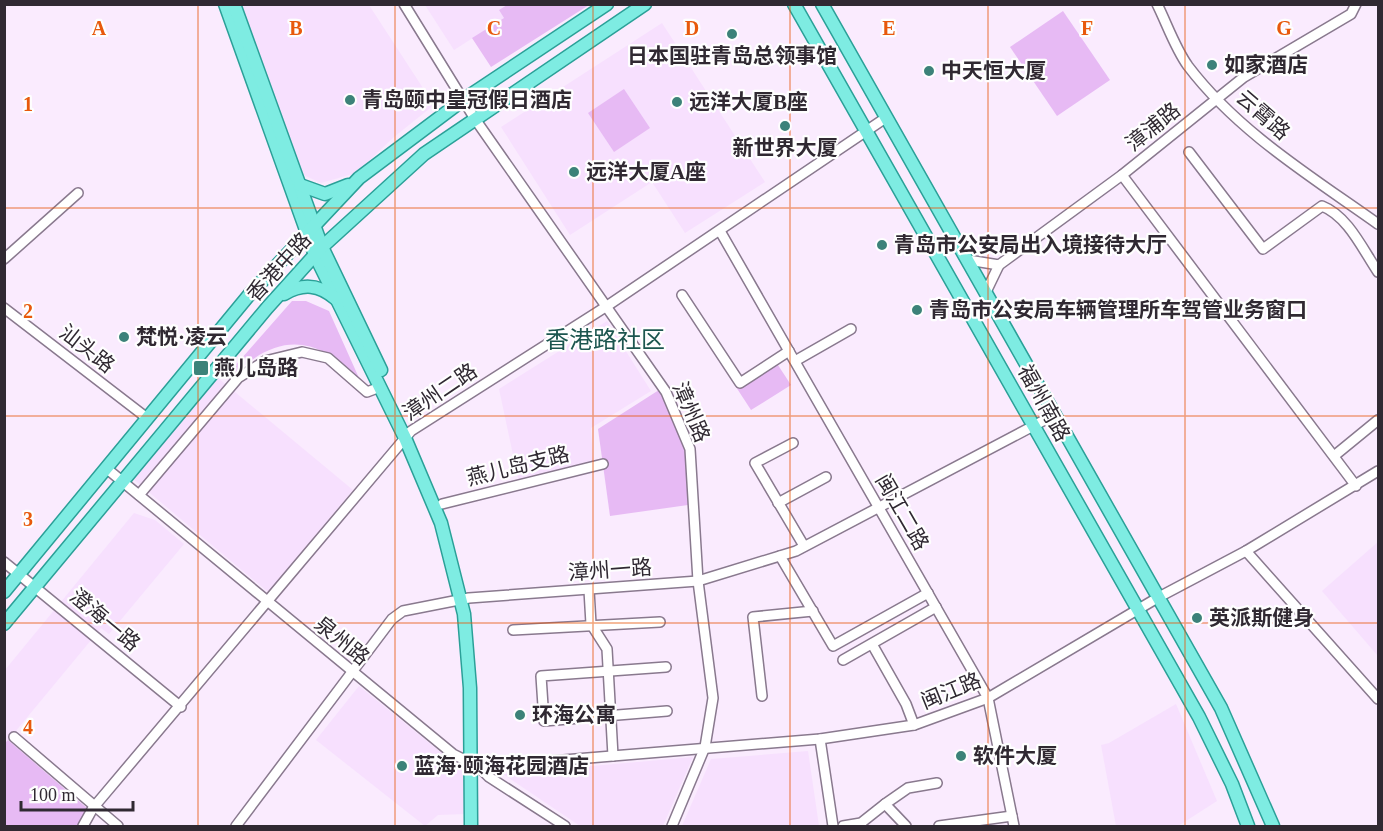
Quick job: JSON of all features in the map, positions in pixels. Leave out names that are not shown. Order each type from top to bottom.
[{"type":"main road","points":[[225,4],[338,301],[380,387],[408,435],[466,599]]},
{"type":"main road","points":[[234,4],[300,185],[310,230]]},
{"type":"main road","name":"香港中路","points":[[4,592],[249,295],[359,178],[463,100],[607,4]]},
{"type":"main road","name":"香港中路","points":[[4,624],[121,481],[275,299],[319,251],[424,154],[645,4]]},
{"type":"main road","name":"福州南路","points":[[794,4],[1200,717],[1232,784],[1248,826]]},
{"type":"main road","name":"福州南路","points":[[822,4],[1221,708],[1273,826]]},
{"type":"main road","points":[[300,185],[325,194],[340,190],[359,178]]},
{"type":"main road","points":[[319,251],[442,504],[466,599],[477,681],[476,766],[479,826]]},
{"type":"main road","points":[[275,299],[293,289],[306,286],[319,287],[338,301]]},
{"type":"main road","points":[[471,826],[476,766]]},
{"type":"street","name":"漳州路","points":[[404,4],[475,119],[666,393],[690,449],[698,581],[713,698],[705,747],[672,826]]},
{"type":"street","name":"云霄路","points":[[1157,4],[1187,64],[1217,99],[1261,141],[1378,224]]},
{"type":"street","name":"漳浦路","points":[[999,265],[1122,175],[1244,77],[1351,14],[1356,4]]},
{"type":"street","name":"漳州二路","points":[[83,826],[93,808],[181,707],[408,435],[720,231],[887,117]]},
{"type":"street","points":[[1189,152],[1263,249],[1322,206],[1332,210],[1343,221],[1378,273]]},
{"type":"street","points":[[1122,175],[1356,486]]},
{"type":"street","points":[[4,259],[78,193]]},
{"type":"street","name":"闽江二路","points":[[720,231],[987,698],[1014,826]]},
{"type":"street","points":[[968,260],[999,265],[986,292]]},
{"type":"street","points":[[682,295],[740,383],[789,351]]},
{"type":"street","name":"汕头路","points":[[4,308],[147,418]]},
{"type":"street","points":[[795,361],[851,329]]},
{"type":"street","points":[[139,495],[238,378],[265,362],[302,352],[328,358],[367,392],[380,387]]},
{"type":"street","name":"漳州一路","points":[[236,826],[354,674],[392,619],[403,611],[466,599],[698,581],[780,556],[804,546],[1056,414]]},
{"type":"street","points":[[1334,456],[1378,420]]},
{"type":"street","points":[[793,443],[755,463],[804,546]]},
{"type":"street","name":"燕儿岛支路","points":[[442,504],[603,464]]},
{"type":"street","name":"泉州路","points":[[106,468],[453,754],[476,766],[489,777],[565,826]]},
{"type":"street","name":"闽江路","points":[[476,766],[820,739],[914,724],[987,698],[1159,597],[1246,551],[1378,471]]},
{"type":"street","points":[[778,502],[826,477]]},
{"type":"street","points":[[1246,551],[1378,699]]},
{"type":"street","points":[[780,556],[833,646],[928,593]]},
{"type":"street","name":"澄海一路","points":[[4,562],[181,707]]},
{"type":"street","points":[[589,590],[591,624],[607,649],[613,756]]},
{"type":"street","points":[[843,660],[936,607]]},
{"type":"street","points":[[762,696],[753,617],[813,611]]},
{"type":"street","points":[[513,630],[660,622]]},
{"type":"street","points":[[872,644],[906,704],[914,724]]},
{"type":"street","points":[[666,667],[608,669],[541,676],[544,721],[667,711]]},
{"type":"street","points":[[14,737],[93,808],[118,826]]},
{"type":"street","points":[[820,739],[833,826]]},
{"type":"street","points":[[843,826],[861,823],[908,788],[937,783]]},
{"type":"street","points":[[885,804],[906,826]]},
{"type":"street","points":[[939,826],[1012,816]]},
{"type":"shaded area","points":[[239,5],[369,5],[434,105],[394,137],[356,173],[321,183],[299,173]]},
{"type":"shaded area","points":[[425,5],[507,5],[499,10],[504,18],[454,50]]},
{"type":"shaded area","points":[[507,5],[589,5],[491,67],[472,38],[504,18],[499,10]]},
{"type":"shaded area","points":[[1063,11],[1110,80],[1057,116],[1010,47]]},
{"type":"shaded area","points":[[662,23],[765,182],[685,233],[652,182],[570,235],[501,127]]},
{"type":"shaded area","points":[[624,89],[650,128],[614,152],[588,113]]},
{"type":"shaded area","points":[[292,301],[306,301],[329,311],[359,378],[326,353],[310,347],[295,345],[279,347],[264,353],[247,363],[230,378],[226,376]]},
{"type":"shaded area","points":[[607,321],[651,391],[591,428],[593,463],[519,483],[499,389]]},
{"type":"shaded area","points":[[776,362],[791,385],[751,410],[736,387]]},
{"type":"shaded area","points":[[218,378],[353,490],[268,592],[133,479]]},
{"type":"shaded area","points":[[659,390],[686,450],[688,505],[610,516],[598,429]]},
{"type":"shaded area","points":[[134,513],[155,520],[184,544],[109,634],[101,628],[5,744],[5,670]]},
{"type":"shaded area","points":[[1378,542],[1378,656],[1322,591]]},
{"type":"shaded area","points":[[359,686],[465,772],[466,814],[438,815],[425,826],[316,740]]},
{"type":"shaded area","points":[[1176,704],[1217,801],[1178,826],[1116,826],[1101,745],[1109,743]]},
{"type":"shaded area","points":[[8,740],[88,809],[79,826],[5,826],[4,744]]},
{"type":"shaded area","points":[[808,751],[819,826],[682,826],[711,759]]},
{"type":"shaded area","points":[[693,757],[663,826],[580,826],[503,774]]},
{"type":"place","name":"日本国驻青岛总领事馆","points":[[732,34]]},
{"type":"place","name":"如家酒店","points":[[1212,65]]},
{"type":"place","name":"中天恒大厦","points":[[929,71]]},
{"type":"place","name":"青岛颐中皇冠假日酒店","points":[[350,100]]},
{"type":"place","name":"远洋大厦B座","points":[[677,102]]},
{"type":"place","name":"新世界大厦","points":[[785,126]]},
{"type":"place","name":"远洋大厦A座","points":[[574,172]]},
{"type":"place","name":"青岛市公安局出入境接待大厅","points":[[882,245]]},
{"type":"place","name":"青岛市公安局车辆管理所车驾管业务窗口","points":[[917,310]]},
{"type":"place","name":"梵悦·凌云","points":[[124,337]]},
{"type":"place","name":"燕儿岛路","points":[[201,368]]},
{"type":"place","name":"英派斯健身","points":[[1197,618]]},
{"type":"place","name":"环海公寓","points":[[520,715]]},
{"type":"place","name":"软件大厦","points":[[961,756]]},
{"type":"place","name":"蓝海·颐海花园酒店","points":[[402,766]]},
{"type":"district","name":"香港路社区","points":[[605,340]]}]
